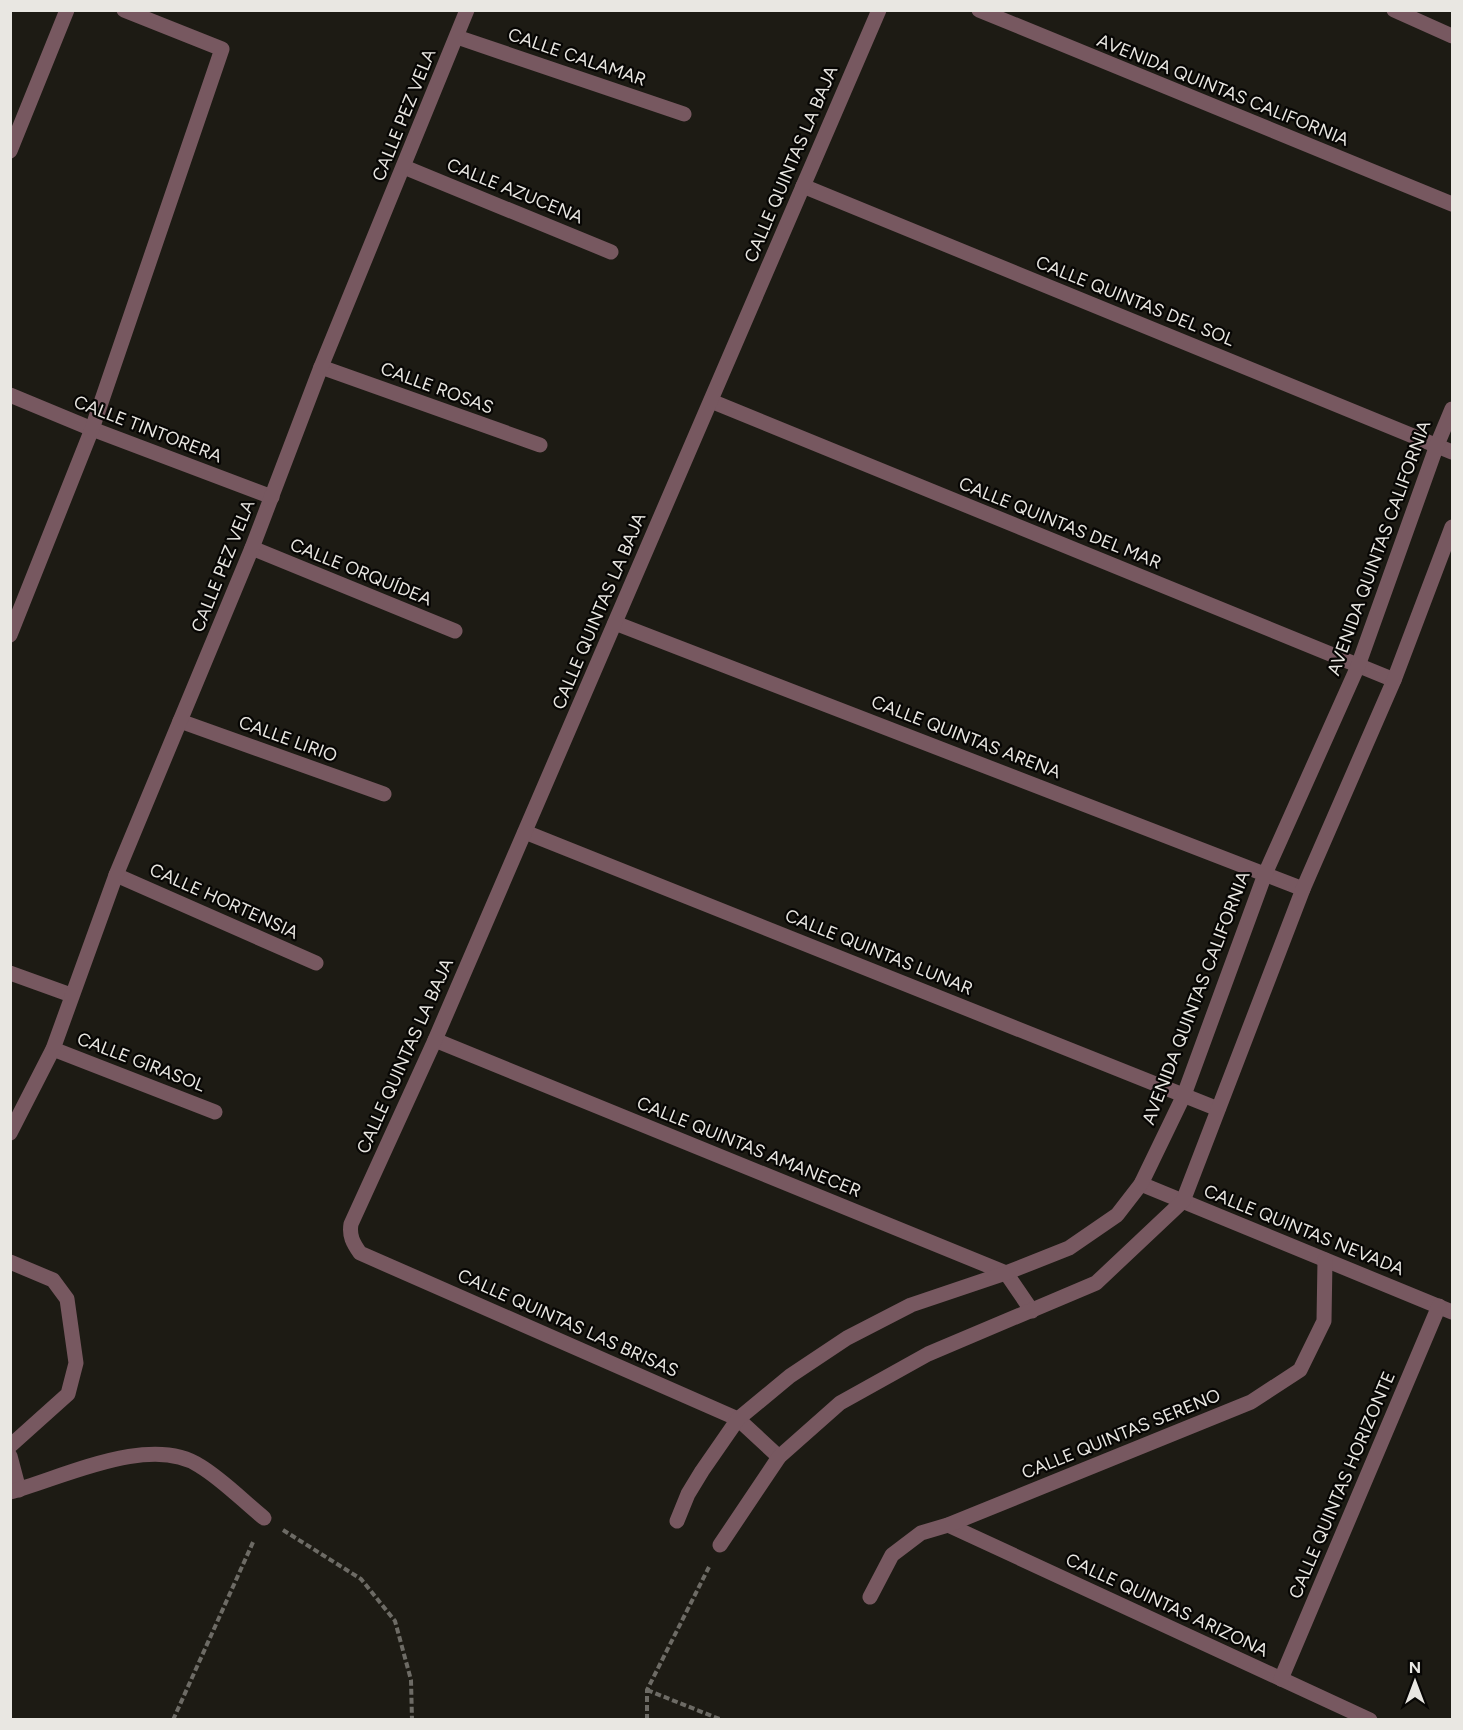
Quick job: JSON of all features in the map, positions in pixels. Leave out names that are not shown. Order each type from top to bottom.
[{"type":"street","points":[[10,151],[67,10]]},
{"type":"street","points":[[10,635],[92,429],[222,49],[124,10]]},
{"type":"street","name":"CALLE PEZ VELA","points":[[10,1133],[53,1049],[116,875],[252,548],[321,367],[467,10]]},
{"type":"street","name":"CALLE QUINTAS LA BAJA","points":[[351,1224],[435,1040],[879,10]]},
{"type":"street","name":"AVENIDA QUINTAS CALIFORNIA","points":[[979,10],[1452,204]]},
{"type":"street","points":[[1394,10],[1452,36]]},
{"type":"street","name":"CALLE CALAMAR","points":[[457,37],[684,114]]},
{"type":"street","name":"CALLE AZUCENA","points":[[404,167],[611,252]]},
{"type":"street","name":"CALLE QUINTAS DEL SOL","points":[[803,186],[1452,452]]},
{"type":"street","name":"CALLE ROSAS","points":[[321,367],[540,445]]},
{"type":"street","name":"CALLE TINTORERA","points":[[10,395],[92,429],[272,497]]},
{"type":"street","name":"CALLE QUINTAS DEL MAR","points":[[711,401],[1394,681]]},
{"type":"street","name":"AVENIDA QUINTAS CALIFORNIA","points":[[677,1521],[688,1494],[738,1419],[790,1376],[847,1338],[911,1305],[1006,1273],[1069,1248],[1117,1215],[1141,1184],[1184,1095],[1265,874],[1358,666],[1452,409]]},
{"type":"street","points":[[720,1545],[779,1457],[840,1403],[928,1354],[1096,1283],[1183,1201],[1303,889],[1394,681],[1452,527]]},
{"type":"street","name":"CALLE ORQUÍDEA","points":[[252,548],[455,632]]},
{"type":"street","name":"CALLE QUINTAS ARENA","points":[[615,623],[1303,889]]},
{"type":"street","name":"CALLE LIRIO","points":[[180,721],[384,794]]},
{"type":"street","name":"CALLE QUINTAS LUNAR","points":[[525,832],[1218,1109]]},
{"type":"street","name":"CALLE HORTENSIA","points":[[116,875],[316,963]]},
{"type":"street","points":[[10,973],[71,995]]},
{"type":"street","name":"CALLE QUINTAS AMANECER","points":[[435,1040],[1006,1273]]},
{"type":"street","name":"CALLE GIRASOL","points":[[53,1049],[216,1112]]},
{"type":"street","name":"CALLE QUINTAS NEVADA","points":[[1141,1184],[1446,1309]]},
{"type":"street","name":"CALLE QUINTAS LAS BRISAS","points":[[351,1224],[352,1242],[360,1253],[738,1419],[779,1457]]},
{"type":"street","name":"CALLE QUINTAS SERENO","points":[[870,1597],[892,1555],[921,1533],[948,1525],[1251,1402],[1300,1370],[1323,1321],[1324,1260]]},
{"type":"street","points":[[10,1262],[53,1280],[67,1299],[76,1363],[68,1394],[10,1446]]},
{"type":"street","points":[[1006,1273],[1032,1311]]},
{"type":"street","name":"CALLE QUINTAS HORIZONTE","points":[[1281,1679],[1446,1309]]},
{"type":"street","points":[[10,1456],[15,1491],[141,1454],[170,1454],[199,1464],[264,1518]]},
{"type":"street","name":"CALLE QUINTAS ARIZONA","points":[[948,1525],[1370,1719]]},
{"type":"path","points":[[173,1719],[264,1518],[361,1579],[394,1622],[411,1680],[412,1719]]},
{"type":"path","points":[[647,1719],[646,1690],[720,1545]]},
{"type":"path","points":[[646,1690],[722,1719]]}]
